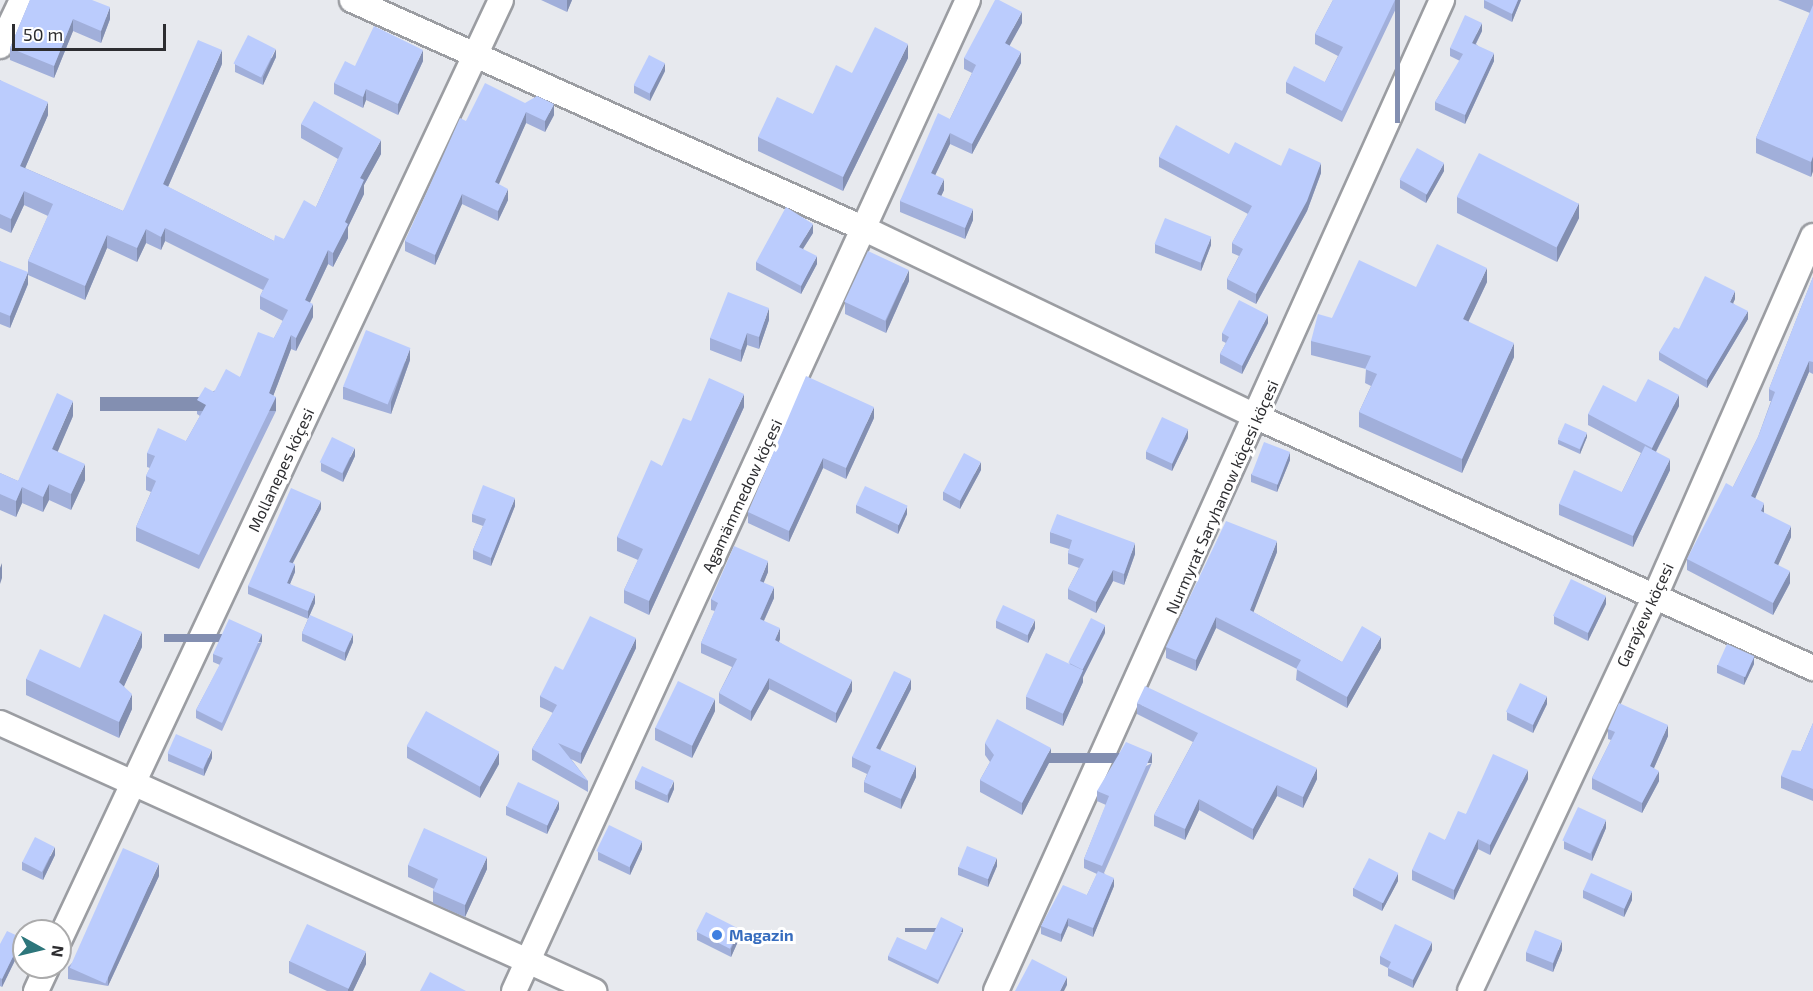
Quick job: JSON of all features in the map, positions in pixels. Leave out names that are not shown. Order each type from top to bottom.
[{"type":"street","points":[[0,46],[22,0]]},
{"type":"street","points":[[352,0],[865,229],[1259,418],[1813,668]]},
{"type":"street","name":"Mollanepes köçesi","points":[[69,919],[501,0]]},
{"type":"street","name":"Agamämmedow köçesi","points":[[514,991],[968,0]]},
{"type":"street","name":"Nurmyrat Saryhanow köçesi köçesi","points":[[996,991],[1259,418],[1442,0]]},
{"type":"street","name":"Garaýew köçesi","points":[[1470,991],[1655,596],[1813,236]]},
{"type":"street","points":[[0,723],[594,991]]},
{"type":"building","points":[[30,0],[92,0],[110,7],[101,31],[73,19],[54,66],[10,48]]},
{"type":"building","points":[[995,0],[1022,12],[1005,43],[1021,52],[972,144],[950,133],[931,173],[944,179],[937,194],[973,209],[965,228],[900,201],[938,113],[950,119],[976,65],[964,58]]},
{"type":"building","points":[[1333,0],[1395,0],[1342,111],[1286,82],[1294,66],[1325,82],[1343,47],[1315,34]]},
{"type":"building","points":[[1484,0],[1518,0],[1512,14]]},
{"type":"building","points":[[1813,5],[1813,156],[1811,162],[1756,138]]},
{"type":"building","points":[[1465,15],[1482,23],[1472,43],[1494,53],[1465,115],[1435,102],[1463,54],[1450,48]]},
{"type":"building","points":[[374,26],[423,50],[398,104],[366,89],[363,97],[334,83],[345,61],[355,66]]},
{"type":"building","points":[[875,27],[908,44],[843,177],[758,137],[777,97],[813,114],[836,65],[852,73]]},
{"type":"building","points":[[248,35],[276,49],[261,78],[233,64]]},
{"type":"building","points":[[198,40],[222,50],[163,184],[274,241],[275,235],[284,239],[304,200],[316,207],[343,148],[301,124],[314,101],[381,140],[360,178],[364,180],[345,222],[348,224],[333,253],[328,250],[305,300],[313,304],[296,338],[291,335],[269,393],[276,397],[199,555],[136,527],[156,481],[146,476],[155,456],[147,453],[158,428],[186,441],[206,405],[197,400],[205,387],[214,392],[226,369],[240,377],[258,332],[274,338],[288,310],[260,296],[269,279],[165,228],[161,237],[146,229],[137,248],[107,235],[85,286],[28,261],[53,204],[24,191],[11,219],[0,214],[0,80],[48,102],[20,166],[123,211]]},
{"type":"building","points":[[649,55],[665,63],[650,93],[634,85]]},
{"type":"building","points":[[485,83],[525,103],[537,96],[554,104],[545,121],[526,112],[495,182],[508,189],[498,211],[462,194],[435,255],[405,241],[460,118],[466,121]]},
{"type":"building","points":[[1176,125],[1229,154],[1235,142],[1281,166],[1289,148],[1321,163],[1307,201],[1256,294],[1227,279],[1243,249],[1232,243],[1252,206],[1159,157]]},
{"type":"building","points":[[1417,148],[1444,163],[1427,195],[1400,179]]},
{"type":"building","points":[[1479,153],[1579,204],[1557,248],[1457,197]]},
{"type":"building","points":[[786,207],[813,224],[799,247],[817,256],[801,286],[756,262]]},
{"type":"building","points":[[1165,218],[1211,237],[1201,263],[1155,244]]},
{"type":"building","points":[[1437,244],[1487,268],[1463,319],[1514,343],[1462,459],[1359,412],[1377,374],[1365,369],[1371,356],[1311,341],[1318,314],[1332,318],[1359,260],[1416,287]]},
{"type":"building","points":[[868,251],[909,270],[885,321],[844,302]]},
{"type":"building","points":[[0,261],[28,272],[10,316],[0,312]]},
{"type":"building","points":[[1705,276],[1735,291],[1730,302],[1748,311],[1707,380],[1659,352],[1674,327],[1679,329]]},
{"type":"building","points":[[1813,277],[1813,362],[1809,361],[1751,496],[1764,503],[1761,511],[1791,526],[1774,563],[1790,571],[1773,603],[1687,559],[1726,483],[1733,487],[1758,437],[1775,392],[1769,389]]},
{"type":"building","points":[[728,292],[769,308],[759,337],[747,333],[741,350],[710,338]]},
{"type":"building","points":[[1239,300],[1268,315],[1242,366],[1220,354],[1229,337],[1222,333]]},
{"type":"building","points":[[366,330],[411,348],[388,405],[343,387]]},
{"type":"building","points":[[806,376],[874,407],[846,468],[823,458],[789,531],[748,512]]},
{"type":"building","points":[[709,378],[744,394],[649,601],[624,590],[643,549],[617,537],[651,460],[662,466],[683,418],[691,421]]},
{"type":"building","points":[[1648,379],[1679,395],[1652,448],[1588,414],[1603,385],[1636,402]]},
{"type":"building","points":[[57,393],[73,401],[52,449],[85,464],[71,494],[49,484],[43,497],[22,487],[16,501],[0,494],[0,473],[18,481]]},
{"type":"building","points":[[1162,417],[1188,429],[1172,464],[1146,451]]},
{"type":"building","points":[[1565,423],[1587,433],[1580,449],[1558,439]]},
{"type":"building","points":[[332,437],[354,448],[342,473],[320,462]]},
{"type":"building","points":[[1264,442],[1290,452],[1278,485],[1251,475]]},
{"type":"building","points":[[1645,446],[1670,459],[1633,536],[1559,504],[1574,470],[1622,492]]},
{"type":"building","points":[[964,453],[981,462],[960,501],[943,492]]},
{"type":"building","points":[[483,485],[515,498],[491,558],[473,550],[486,519],[472,514]]},
{"type":"building","points":[[865,486],[908,506],[899,525],[856,505]]},
{"type":"building","points":[[291,488],[321,501],[289,562],[295,564],[287,583],[315,594],[308,611],[248,586]]},
{"type":"building","points":[[1057,514],[1135,543],[1124,574],[1113,570],[1096,602],[1068,589],[1084,559],[1068,553],[1072,540],[1050,532]]},
{"type":"building","points":[[1226,521],[1277,541],[1250,610],[1342,662],[1362,626],[1381,637],[1347,697],[1296,669],[1301,660],[1216,617],[1196,660],[1166,647]]},
{"type":"building","points":[[734,546],[768,561],[760,581],[774,587],[760,619],[780,628],[775,640],[852,680],[836,713],[769,678],[751,711],[719,693],[737,659],[701,643],[718,603],[711,599]]},
{"type":"building","points":[[1571,579],[1606,596],[1588,633],[1553,616]]},
{"type":"building","points":[[1003,605],[1035,620],[1028,635],[996,620]]},
{"type":"building","points":[[104,614],[142,632],[119,682],[132,694],[119,722],[26,679],[40,649],[80,668]]},
{"type":"building","points":[[310,615],[353,634],[345,652],[302,633]]},
{"type":"building","points":[[590,616],[636,638],[581,753],[558,743],[588,781],[532,749],[557,705],[540,696],[555,666],[563,670]]},
{"type":"building","points":[[1091,618],[1105,625],[1083,670],[1068,663]]},
{"type":"building","points":[[229,619],[262,634],[222,723],[196,710],[223,658],[213,654]]},
{"type":"building","points":[[1727,644],[1754,656],[1745,677],[1718,665]]},
{"type":"building","points":[[1046,653],[1083,670],[1063,714],[1026,697]]},
{"type":"building","points":[[894,671],[911,679],[876,748],[916,766],[901,799],[864,782],[871,766],[852,757]]},
{"type":"building","points":[[678,681],[715,699],[692,746],[655,728]]},
{"type":"building","points":[[1520,683],[1547,696],[1533,725],[1506,712]]},
{"type":"building","points":[[1145,686],[1317,768],[1303,797],[1277,785],[1253,829],[1199,799],[1185,829],[1154,815],[1198,733],[1137,703]]},
{"type":"building","points":[[1619,703],[1668,725],[1650,766],[1659,771],[1642,803],[1592,778],[1615,732],[1608,729]]},
{"type":"building","points":[[426,711],[499,752],[480,787],[407,746]]},
{"type":"building","points":[[997,719],[1051,748],[1022,803],[980,780],[994,755],[985,743]]},
{"type":"building","points":[[1813,723],[1813,789],[1781,776],[1792,750],[1801,751]]},
{"type":"building","points":[[176,734],[212,750],[203,769],[167,753]]},
{"type":"building","points":[[1126,742],[1152,753],[1102,866],[1084,859],[1109,796],[1097,791]]},
{"type":"building","points":[[1493,754],[1528,770],[1490,845],[1478,839],[1454,890],[1412,870],[1429,832],[1445,840],[1458,811],[1466,814]]},
{"type":"building","points":[[642,766],[674,781],[667,795],[635,781]]},
{"type":"building","points":[[518,782],[559,801],[547,825],[507,806]]},
{"type":"building","points":[[1578,807],[1606,820],[1590,854],[1562,841]]},
{"type":"building","points":[[609,825],[642,841],[630,867],[596,851]]},
{"type":"building","points":[[424,828],[487,857],[465,905],[433,891],[438,879],[408,865]]},
{"type":"building","points":[[35,837],[55,847],[42,872],[22,862]]},
{"type":"building","points":[[967,846],[997,858],[988,879],[958,867]]},
{"type":"building","points":[[123,848],[159,864],[105,984],[72,969],[72,963]]},
{"type":"building","points":[[1369,858],[1398,873],[1383,903],[1354,888]]},
{"type":"building","points":[[1098,871],[1114,878],[1093,928],[1068,918],[1061,934],[1041,926],[1063,885],[1087,895]]},
{"type":"building","points":[[1591,873],[1632,891],[1624,909],[1583,890]]},
{"type":"building","points":[[706,912],[740,929],[730,949],[696,932]]},
{"type":"building","points":[[941,917],[963,928],[938,980],[888,956],[897,937],[926,950]]},
{"type":"building","points":[[307,924],[366,951],[349,989],[290,961]]},
{"type":"building","points":[[1395,924],[1432,942],[1413,980],[1388,968],[1391,962],[1380,956]]},
{"type":"building","points":[[1535,930],[1562,941],[1553,963],[1526,952]]},
{"type":"building","points":[[7,931],[12,933],[12,958],[2,979],[0,978],[0,944]]},
{"type":"building","points":[[1032,959],[1067,977],[1060,991],[1015,991]]},
{"type":"building","points":[[430,972],[466,991],[420,991]]},
{"type":"place","name":"Magazin","points":[[717,935]]}]
